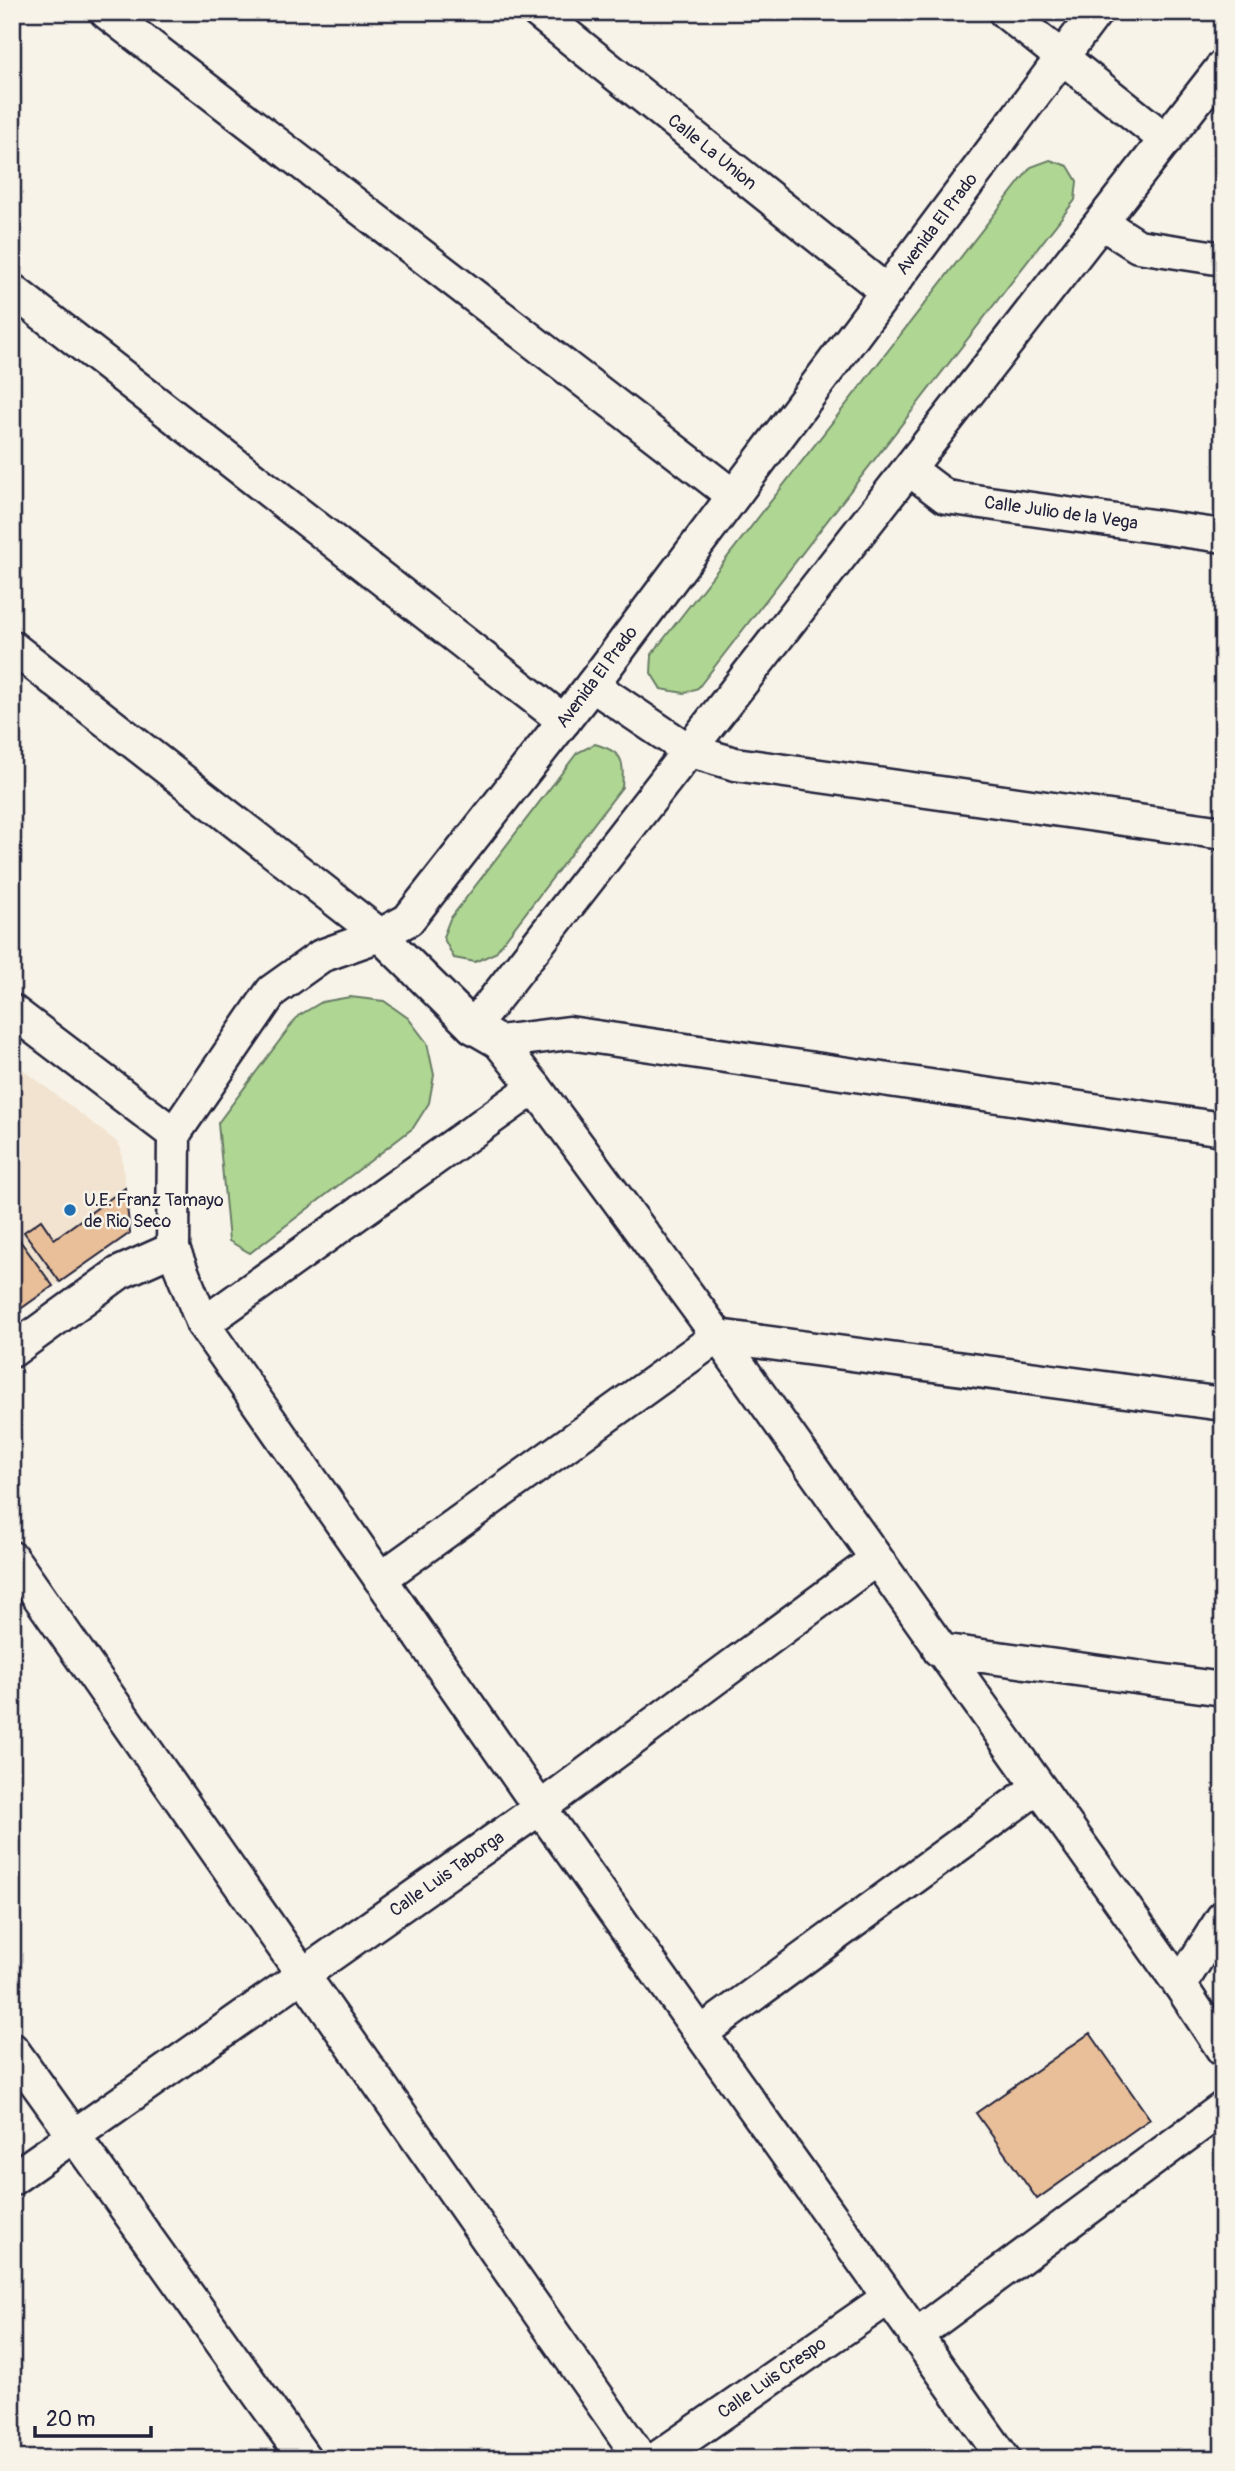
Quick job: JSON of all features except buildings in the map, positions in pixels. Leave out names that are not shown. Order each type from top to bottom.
[{"type":"street","points":[[106,12],[732,495]]},
{"type":"street","name":"Calle La Union","points":[[538,12],[886,291]]},
{"type":"street","points":[[1004,12],[1166,140]]},
{"type":"street","name":"Avenida El Prado","points":[[174,1134],[272,991],[321,956],[380,935],[408,920],[592,685],[1096,12]]},
{"type":"street","points":[[486,1034],[688,750],[1223,66]]},
{"type":"street","points":[[1102,223],[1138,246],[1223,259]]},
{"type":"street","points":[[12,290],[564,721]]},
{"type":"street","name":"Calle Julio de la Vega","points":[[909,469],[946,497],[1223,536]]},
{"type":"street","points":[[12,647],[380,935],[486,1034],[536,1087],[718,1336],[1180,1985],[1223,2050]]},
{"type":"street","points":[[592,685],[688,750],[735,764],[1223,834]]},
{"type":"street","points":[[12,1011],[174,1134],[173,1249],[203,1324],[540,1808],[1004,2459]]},
{"type":"street","points":[[486,1034],[569,1033],[1223,1129]]},
{"type":"street","points":[[203,1324],[536,1087]]},
{"type":"street","points":[[12,1351],[119,1273],[173,1249]]},
{"type":"street","points":[[380,1579],[718,1336],[1223,1404]]},
{"type":"street","points":[[12,1558],[640,2459]]},
{"type":"street","name":"Calle Luis Taborga","points":[[12,2179],[540,1808],[875,1560]]},
{"type":"street","points":[[939,1650],[1223,1689]]},
{"type":"street","points":[[701,2034],[1038,1787]]},
{"type":"street","points":[[1180,1985],[1223,1917]]},
{"type":"street","points":[[12,2049],[305,2459]]},
{"type":"street","points":[[915,2336],[1223,2108]]},
{"type":"street","name":"Calle Luis Crespo","points":[[656,2459],[888,2298]]},
{"type":"shaded area","name":"U.E. Franz Tamayo de Rio Seco","points":[[12,1061],[117,1142],[121,1148],[130,1233],[12,1315]]},
{"type":"green space","points":[[1050,160],[1068,166],[1077,181],[1075,200],[698,688],[684,693],[661,689],[651,673],[652,654],[1031,167]]},
{"type":"green space","points":[[595,744],[611,750],[620,758],[623,770],[622,787],[495,953],[475,962],[454,958],[443,937],[450,919],[577,753]]},
{"type":"green space","points":[[350,997],[384,1001],[408,1018],[427,1043],[434,1075],[429,1103],[413,1128],[250,1253],[229,1241],[218,1123],[298,1016],[322,1002]]},
{"type":"place","name":"U.E. Franz Tamayo de Rio Seco","points":[[70,1210]]}]
